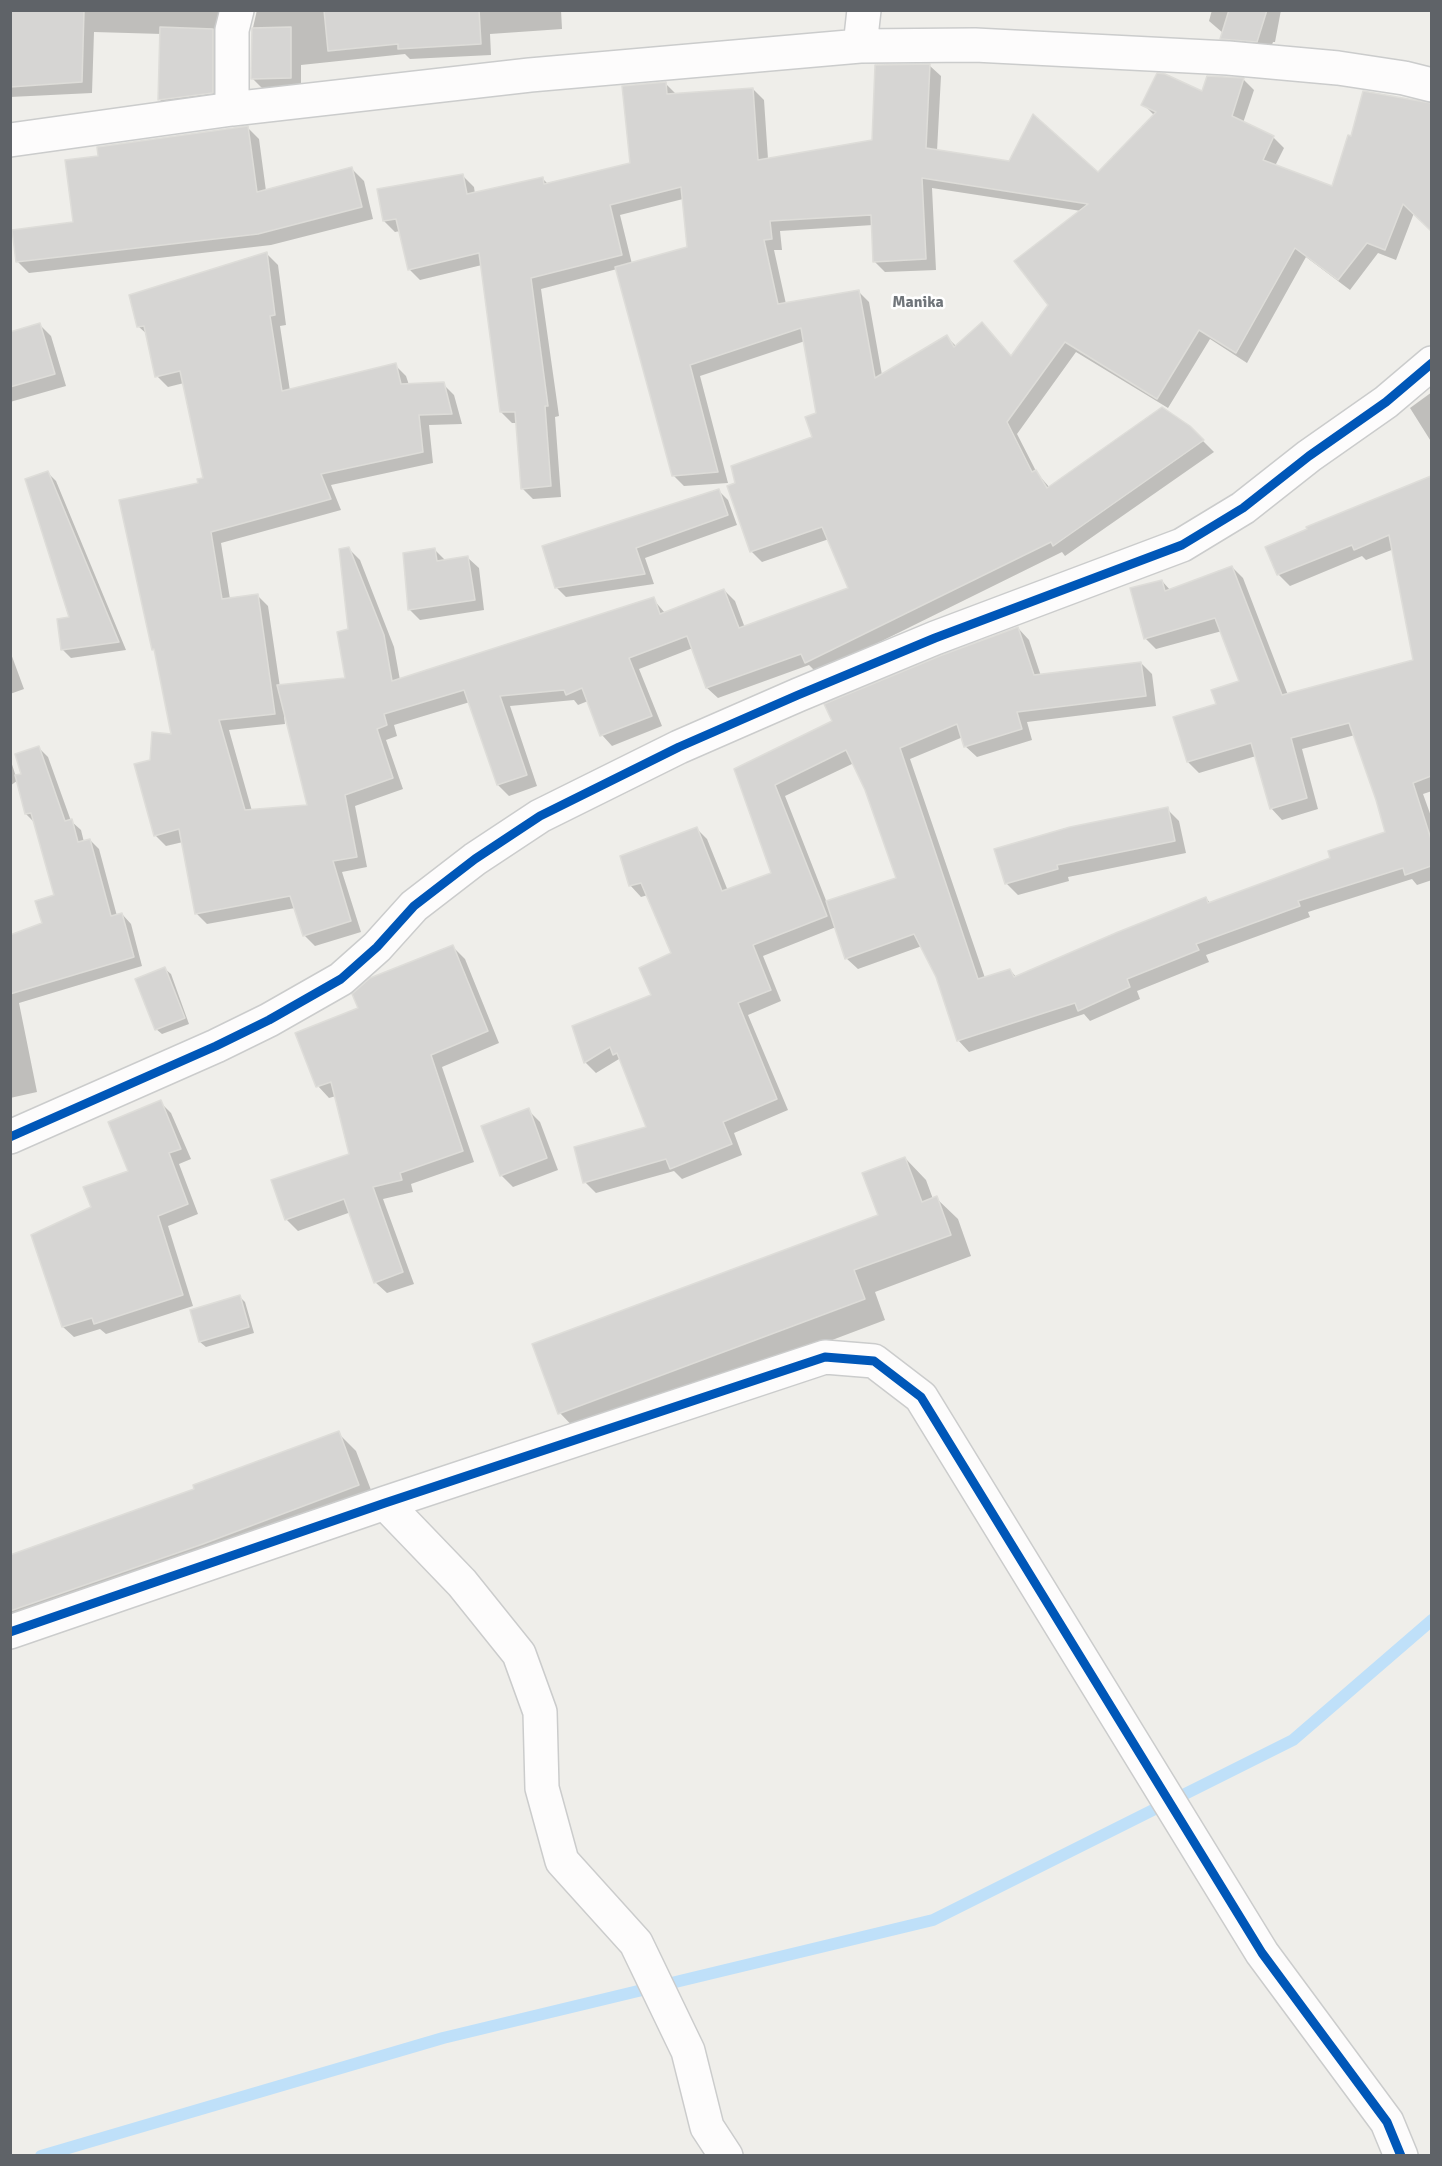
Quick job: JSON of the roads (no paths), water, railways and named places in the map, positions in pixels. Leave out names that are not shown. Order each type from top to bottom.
[{"type":"street","points":[[232,109],[232,30],[237,10]]},
{"type":"street","points":[[860,46],[864,10]]},
{"type":"street","points":[[10,140],[232,109],[530,75],[860,46],[975,45],[1228,58],[1338,68],[1404,78],[1431,85]]},
{"type":"street","points":[[10,1137],[216,1046],[269,1020],[341,979],[377,947],[414,906],[475,859],[549,811],[679,747],[798,695],[935,638],[1182,545],[1243,508],[1309,456],[1386,402],[1431,363]]},
{"type":"street","points":[[10,1632],[385,1503],[825,1357],[874,1361],[921,1397],[1262,1953],[1387,2122],[1401,2156]]},
{"type":"street","points":[[385,1503],[462,1583],[519,1654],[540,1712],[542,1788],[562,1861],[636,1943],[688,2051],[707,2127],[726,2156]]},
{"type":"waterway","points":[[41,2156],[443,2038],[933,1920],[1293,1740],[1432,1620]]},
{"type":"district","name":"Manika","points":[[918,303]]}]
